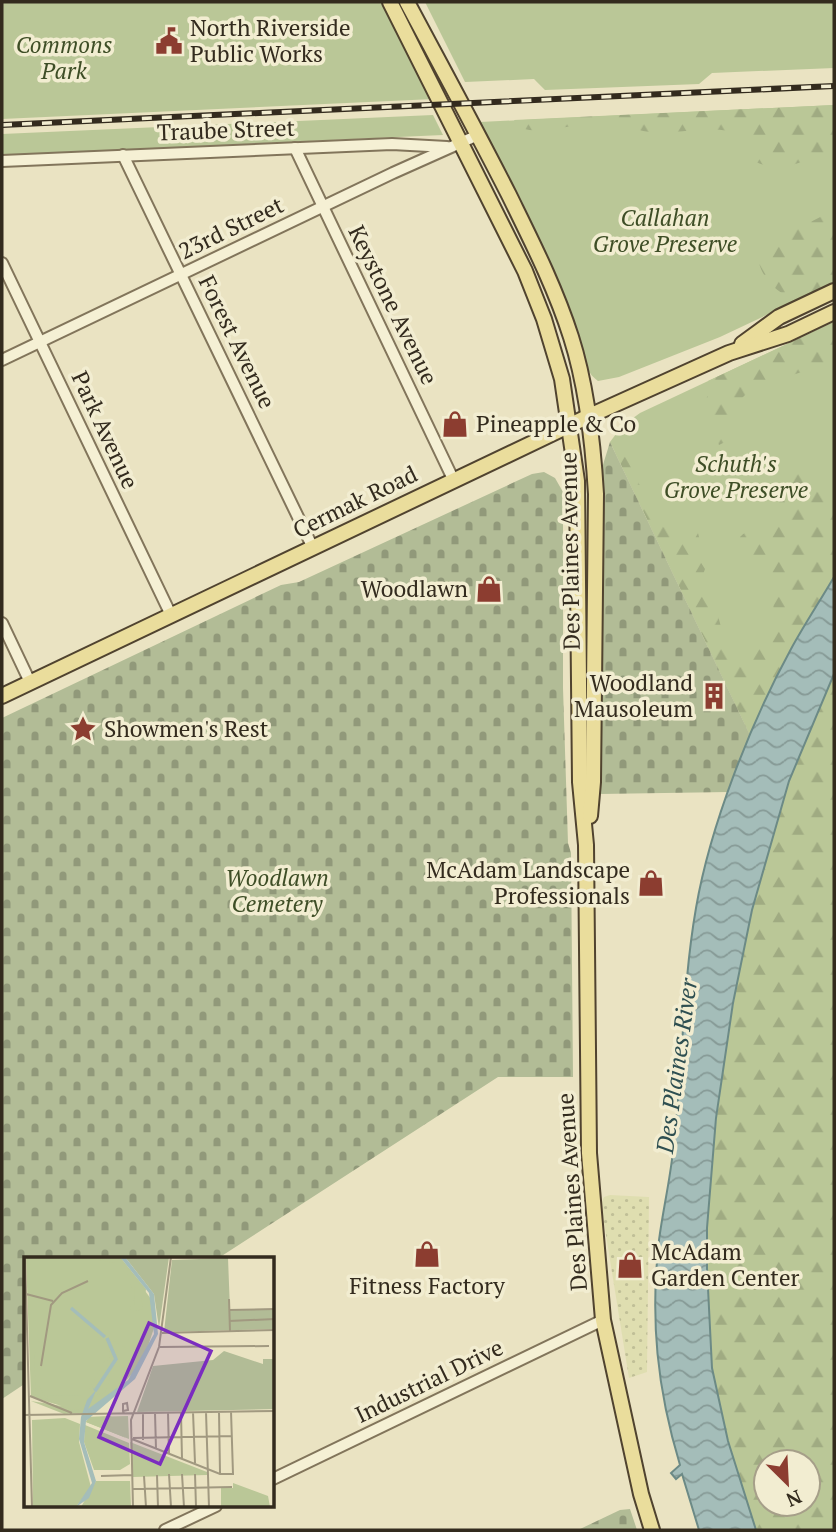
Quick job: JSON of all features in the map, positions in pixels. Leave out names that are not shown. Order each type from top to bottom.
[{"type":"main road","name":"Des Plaines Avenue","points":[[390,2],[457,145],[525,271],[544,319],[562,379],[577,481],[580,782],[586,845],[589,1153],[603,1320],[640,1494],[652,1530]]},
{"type":"main road","name":"Des Plaines Avenue","points":[[407,2],[478,135],[553,286],[572,338],[580,374],[595,487],[593,782],[586,845]]},
{"type":"main road","name":"Cermak Road","points":[[729,353],[779,317],[834,291]]},
{"type":"main road","name":"Cermak Road","points":[[2,696],[587,417],[729,353],[788,334],[834,312]]},
{"type":"street","name":"23rd Street","points":[[2,360],[478,135]]},
{"type":"street","name":"Traube Street","points":[[2,161],[392,144],[457,145]]},
{"type":"street","name":"Keystone Avenue","points":[[295,148],[454,481]]},
{"type":"street","name":"Forest Avenue","points":[[123,155],[313,548]]},
{"type":"street","name":"Park Avenue","points":[[2,263],[171,615]]},
{"type":"street","points":[[2,623],[30,682]]},
{"type":"street","name":"Industrial Drive","points":[[275,1478],[603,1320]]},
{"type":"street","points":[[165,1530],[212,1508]]},
{"type":"green space","name":"Commons Park","points":[[2,2],[383,2],[434,99],[2,119]]},
{"type":"green space","points":[[425,2],[834,2],[834,68],[712,73],[699,84],[545,90],[534,79],[465,82]]},
{"type":"green space","name":"Callahan Grove Preserve","points":[[834,105],[834,283],[720,337],[619,377],[598,381],[583,361],[563,293],[518,194],[480,122]]},
{"type":"green space","points":[[834,105],[834,160],[814,159],[778,167],[756,162],[739,135],[722,130],[659,133],[590,123],[537,130],[519,126],[514,120]]},
{"type":"green space","points":[[433,115],[443,135],[2,155],[2,134]]},
{"type":"green space","points":[[834,210],[834,283],[815,293],[797,298],[776,289],[761,270],[759,263],[785,235]]},
{"type":"green space","name":"Schuth's Grove Preserve","points":[[834,322],[834,577],[750,735],[610,442],[622,426],[640,413]]},
{"type":"green space","points":[[834,322],[834,369],[808,370],[752,388],[739,401],[727,441],[719,445],[701,407],[713,387],[708,381]]},
{"type":"green space","points":[[610,442],[750,735],[729,792],[600,794],[602,468]]},
{"type":"green space","points":[[626,448],[634,451],[636,459],[629,463],[658,523],[666,520],[679,532],[697,529],[700,541],[698,558],[705,569],[700,583],[704,595],[717,612],[724,638],[745,664],[754,657],[774,625],[773,595],[765,584],[759,560],[741,549],[740,537],[770,519],[787,477],[792,474],[802,472],[819,475],[834,495],[834,577],[790,650],[750,735],[615,452]]},
{"type":"green space","name":"Woodlawn Cemetery","points":[[544,472],[555,478],[563,492],[563,688],[568,843],[571,853],[573,1077],[498,1077],[220,1257],[24,1257],[24,1384],[2,1399],[2,718],[281,585],[299,582],[532,474]]},
{"type":"green space","points":[[834,674],[834,1530],[756,1530],[752,1518],[736,1470],[724,1429],[715,1388],[708,1327],[708,1208],[720,1089],[744,948],[778,814]]},
{"type":"green space","points":[[604,1197],[649,1197],[647,1372],[629,1378],[601,1204]]},
{"type":"green space","points":[[630,1509],[637,1530],[578,1530],[620,1510]]},
{"type":"water","points":[[834,577],[834,674],[789,781],[752,910],[733,1003],[716,1118],[707,1228],[712,1368],[728,1441],[756,1530],[699,1530],[682,1474],[676,1479],[671,1473],[680,1465],[666,1409],[657,1354],[655,1298],[659,1240],[676,1121],[691,938],[702,876],[722,809],[747,741],[791,649]]},
{"type":"railway","points":[[2,125],[834,86]]},
{"type":"place","name":"North Riverside Public Works","points":[[169,41]]},
{"type":"place","name":"Pineapple & Co","points":[[455,424]]},
{"type":"place","name":"Woodlawn","points":[[489,589]]},
{"type":"place","name":"Woodland Mausoleum","points":[[714,696]]},
{"type":"place","name":"Showmen's Rest","points":[[83,729]]},
{"type":"place","name":"McAdam Landscape Professionals","points":[[651,883]]},
{"type":"place","name":"Fitness Factory","points":[[427,1254]]},
{"type":"place","name":"McAdam Garden Center","points":[[630,1265]]},
{"type":"water label","name":"Des Plaines River","points":[[677,1066]]}]
